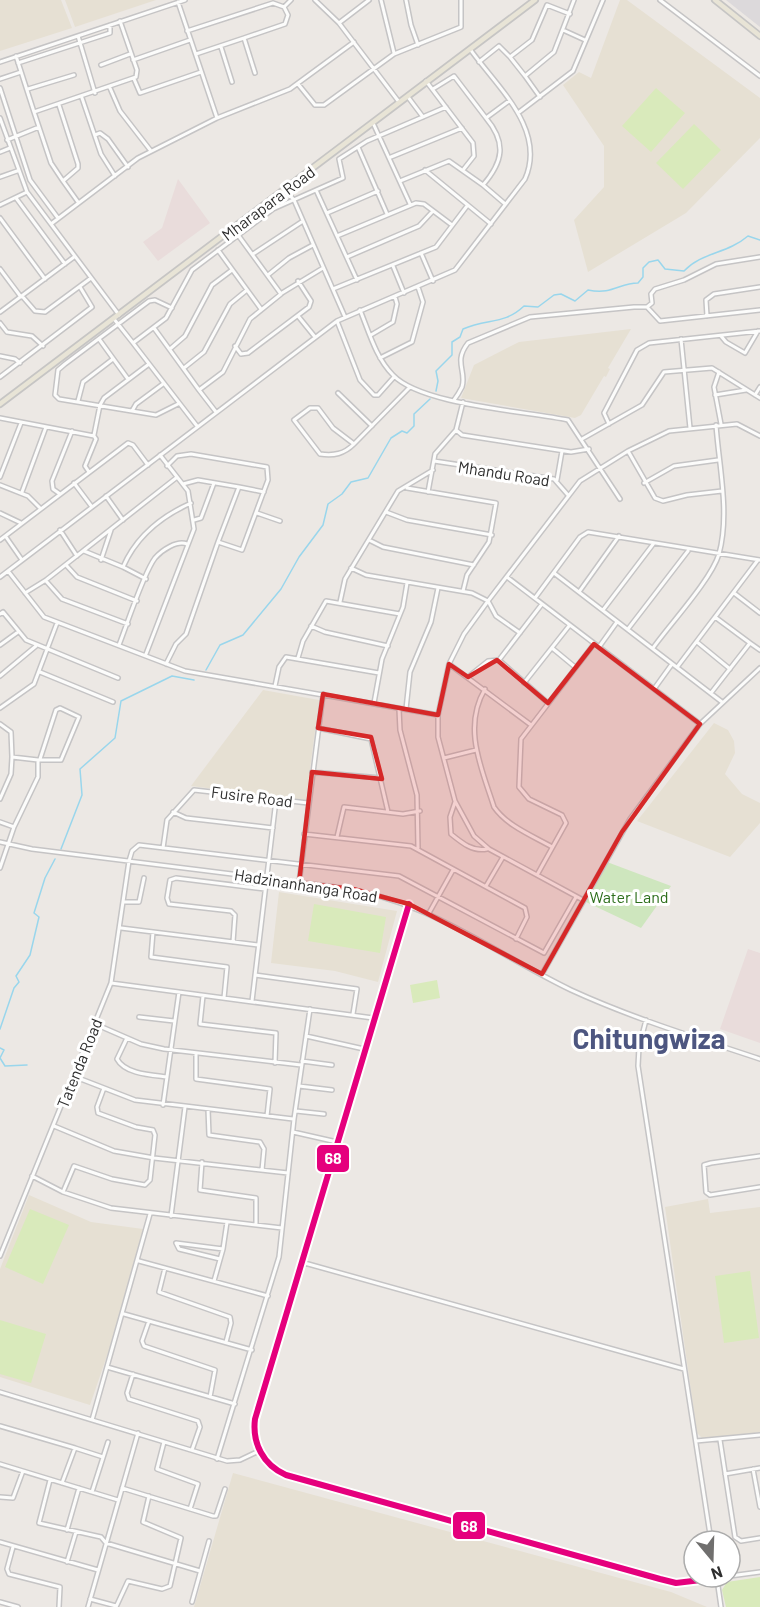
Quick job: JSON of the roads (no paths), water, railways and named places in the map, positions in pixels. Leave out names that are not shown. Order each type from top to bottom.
[{"type":"main road","name":"Mharapara Road","points":[[0,404],[535,0]]},
{"type":"main road","points":[[716,0],[760,36]]},
{"type":"street","points":[[0,62],[170,2],[185,0]]},
{"type":"street","points":[[284,7],[291,0]]},
{"type":"street","points":[[339,23],[369,0]]},
{"type":"street","points":[[381,0],[394,54]]},
{"type":"street","points":[[406,0],[418,45]]},
{"type":"street","points":[[298,84],[315,105],[324,105],[394,54],[461,27],[463,15],[461,0]]},
{"type":"street","points":[[525,76],[551,55],[574,0]]},
{"type":"street","points":[[518,113],[573,71],[603,0]]},
{"type":"street","points":[[660,0],[760,76]]},
{"type":"street","points":[[318,1],[339,23],[399,102]]},
{"type":"street","points":[[178,2],[218,118]]},
{"type":"street","points":[[187,31],[273,3],[284,7],[288,15],[285,24],[196,54]]},
{"type":"street","points":[[510,57],[532,40],[548,5],[570,14]]},
{"type":"street","points":[[120,21],[137,70],[134,79],[140,93],[201,72]]},
{"type":"street","points":[[18,63],[110,33],[110,24]]},
{"type":"street","points":[[563,30],[585,40]]},
{"type":"street","points":[[78,36],[95,93]]},
{"type":"street","points":[[244,38],[255,72]]},
{"type":"street","points":[[133,60],[190,40]]},
{"type":"street","points":[[51,224],[151,151],[218,118],[274,97],[298,84],[354,42]]},
{"type":"street","points":[[221,46],[232,82]]},
{"type":"street","points":[[479,62],[499,46],[540,97]]},
{"type":"street","points":[[0,577],[337,321],[433,281],[463,262],[525,179],[530,165],[528,132],[518,113],[470,49]]},
{"type":"street","points":[[101,65],[131,53]]},
{"type":"street","points":[[16,56],[51,163],[79,202]]},
{"type":"street","points":[[0,79],[21,72]]},
{"type":"street","points":[[28,89],[74,75]]},
{"type":"street","points":[[433,89],[450,77],[456,77],[499,138],[497,169],[483,185]]},
{"type":"street","points":[[34,112],[134,79]]},
{"type":"street","points":[[426,81],[473,143],[475,149],[473,159],[463,170]]},
{"type":"street","points":[[0,88],[30,180],[58,218]]},
{"type":"street","points":[[110,88],[120,111],[151,151]]},
{"type":"street","points":[[407,96],[423,117]]},
{"type":"street","points":[[82,98],[104,160],[116,176]]},
{"type":"street","points":[[486,118],[509,101]]},
{"type":"street","points":[[59,105],[78,164],[78,168],[63,181]]},
{"type":"street","points":[[133,343],[166,318],[192,270],[218,250],[273,209],[344,178],[339,159],[358,147],[446,107]]},
{"type":"street","points":[[0,118],[27,192],[91,278],[119,324],[148,364],[197,426]]},
{"type":"street","points":[[373,123],[381,135],[410,204]]},
{"type":"street","points":[[7,140],[39,127]]},
{"type":"street","points":[[391,158],[462,128]]},
{"type":"street","points":[[95,135],[100,134],[108,139],[128,167]]},
{"type":"street","points":[[358,147],[387,214]]},
{"type":"street","points":[[0,152],[10,148]]},
{"type":"street","points":[[400,181],[448,161],[505,203]]},
{"type":"street","points":[[425,170],[491,224]]},
{"type":"street","points":[[0,177],[18,171]]},
{"type":"street","points":[[285,190],[294,200],[345,316]]},
{"type":"street","points":[[316,190],[357,280]]},
{"type":"street","points":[[327,213],[378,191]]},
{"type":"street","points":[[0,205],[27,192]]},
{"type":"street","points":[[16,198],[65,264]]},
{"type":"street","points":[[337,236],[410,204],[424,204],[452,225]]},
{"type":"street","points":[[333,289],[393,266],[436,246],[467,206]]},
{"type":"street","points":[[347,257],[419,226],[433,211]]},
{"type":"street","points":[[0,218],[45,279]]},
{"type":"street","points":[[253,254],[303,221]]},
{"type":"street","points":[[238,235],[281,294]]},
{"type":"street","points":[[268,275],[289,258],[313,244]]},
{"type":"street","points":[[218,250],[262,309]]},
{"type":"street","points":[[421,253],[433,281]]},
{"type":"street","points":[[0,312],[74,257]]},
{"type":"street","points":[[454,400],[463,382],[459,358],[468,344],[530,317],[647,307],[652,303],[651,294],[655,289],[684,280],[716,264],[760,257]]},
{"type":"street","points":[[393,266],[404,293]]},
{"type":"street","points":[[200,390],[223,372],[250,319],[298,281],[323,268]]},
{"type":"street","points":[[170,349],[185,336],[212,285],[232,270]]},
{"type":"street","points":[[1,272],[35,311],[45,312],[91,278]]},
{"type":"street","points":[[236,346],[241,354],[248,353],[309,307],[310,301],[298,281]]},
{"type":"street","points":[[0,377],[92,307],[80,287]]},
{"type":"street","points":[[380,358],[412,342],[423,302],[418,287]]},
{"type":"street","points":[[707,316],[706,300],[714,294],[760,288]]},
{"type":"street","points":[[184,368],[204,352],[230,304],[247,290]]},
{"type":"street","points":[[371,335],[393,322],[397,304],[394,297]]},
{"type":"street","points":[[172,308],[152,300],[58,370],[57,398],[160,415],[178,404]]},
{"type":"street","points":[[647,307],[660,321],[760,310]]},
{"type":"street","points":[[360,310],[380,358],[394,377],[409,388],[454,400],[568,420],[620,499]]},
{"type":"street","points":[[298,316],[315,337]]},
{"type":"street","points":[[337,321],[360,380],[366,387],[378,395],[394,377]]},
{"type":"street","points":[[0,323],[7,332],[32,336],[43,346]]},
{"type":"street","points":[[154,328],[216,412]]},
{"type":"street","points":[[722,336],[726,342],[745,353],[759,331]]},
{"type":"street","points":[[609,424],[604,413],[637,350],[650,343],[759,331]]},
{"type":"street","points":[[99,339],[128,379]]},
{"type":"street","points":[[681,339],[690,428]]},
{"type":"street","points":[[0,356],[15,359],[20,363]]},
{"type":"street","points":[[78,401],[83,382],[113,359]]},
{"type":"street","points":[[89,473],[85,466],[96,439],[94,436],[100,405],[109,394],[148,364]]},
{"type":"street","points":[[582,439],[642,405],[661,374],[707,367],[760,398]]},
{"type":"street","points":[[719,372],[714,387],[721,424]]},
{"type":"street","points":[[132,411],[136,404],[163,384]]},
{"type":"street","points":[[755,395],[760,387]]},
{"type":"street","points":[[354,444],[333,428],[318,408],[313,406],[294,420],[320,454],[338,455],[354,444],[409,388]]},
{"type":"street","points":[[715,395],[746,389]]},
{"type":"street","points":[[338,393],[372,426]]},
{"type":"street","points":[[428,492],[439,447],[456,430],[464,402]]},
{"type":"street","points":[[0,418],[94,436]]},
{"type":"street","points":[[0,477],[21,422]]},
{"type":"street","points":[[583,900],[489,849],[474,836],[455,801],[438,737],[438,715],[449,664],[464,634],[580,481],[662,433],[721,424],[737,424],[760,436]]},
{"type":"street","points":[[652,648],[711,571],[719,554],[723,517],[716,425]]},
{"type":"street","points":[[22,492],[46,427]]},
{"type":"street","points":[[456,430],[462,435],[562,451],[576,452],[589,449]]},
{"type":"street","points":[[60,494],[53,489],[52,482],[72,431]]},
{"type":"street","points":[[0,540],[128,443],[133,445],[148,465]]},
{"type":"street","points":[[557,480],[562,451]]},
{"type":"street","points":[[628,451],[644,483],[655,498],[663,501],[687,495],[722,491]]},
{"type":"street","points":[[167,466],[177,456],[191,454],[261,464],[269,472],[257,513],[242,550],[218,542]]},
{"type":"street","points":[[146,654],[194,529],[191,503],[183,484],[160,455]]},
{"type":"street","points":[[644,483],[674,466],[718,460]]},
{"type":"street","name":"Mhandu Road","points":[[434,461],[557,480],[568,495]]},
{"type":"street","points":[[407,488],[432,470]]},
{"type":"street","points":[[24,593],[84,552],[176,478]]},
{"type":"street","points":[[183,484],[193,479],[264,492]]},
{"type":"street","points":[[74,483],[92,507]]},
{"type":"street","points":[[193,520],[201,518],[214,483]]},
{"type":"street","points":[[0,485],[22,492],[40,508]]},
{"type":"street","points":[[166,664],[176,644],[186,634],[239,487]]},
{"type":"street","points":[[340,602],[345,579],[351,567],[400,489],[407,488],[496,503],[492,535],[464,581],[463,591]]},
{"type":"street","points":[[106,496],[123,520]]},
{"type":"street","points":[[123,567],[136,542],[159,522],[191,503]]},
{"type":"street","points":[[386,512],[407,520],[492,535]]},
{"type":"street","points":[[0,513],[21,523]]},
{"type":"street","points":[[257,513],[280,521]]},
{"type":"street","points":[[101,560],[111,528]]},
{"type":"street","points":[[60,530],[77,556]]},
{"type":"street","points":[[535,598],[585,533],[619,536],[688,550],[759,560],[678,666]]},
{"type":"street","points":[[5,536],[22,560]]},
{"type":"street","points":[[579,592],[619,536]]},
{"type":"street","points":[[369,540],[383,547],[459,560],[474,565]]},
{"type":"street","points":[[119,645],[155,558],[173,545],[182,542],[187,544]]},
{"type":"street","points":[[603,610],[654,542]]},
{"type":"street","points":[[628,629],[688,550]]},
{"type":"street","points":[[84,552],[123,567],[146,579]]},
{"type":"street","points":[[66,565],[77,577],[136,602]]},
{"type":"street","points":[[351,567],[366,575],[463,591],[488,601],[496,616],[520,633]]},
{"type":"street","points":[[8,571],[44,617],[146,654],[185,671],[438,715]]},
{"type":"street","points":[[554,573],[722,702]]},
{"type":"street","points":[[507,577],[700,724]]},
{"type":"street","points":[[46,580],[62,599],[128,624]]},
{"type":"street","points":[[374,703],[379,673],[400,614],[407,583]]},
{"type":"street","points":[[406,709],[410,672],[431,622],[438,588]]},
{"type":"street","points":[[734,593],[760,611]]},
{"type":"street","points":[[298,658],[303,641],[324,602],[340,602],[400,614]]},
{"type":"street","points":[[468,677],[488,662],[499,660],[542,604]]},
{"type":"street","points":[[0,614],[3,612],[18,632],[36,646],[118,678]]},
{"type":"street","points":[[715,617],[760,650]]},
{"type":"street","points":[[599,647],[618,622]]},
{"type":"street","points":[[0,708],[34,684],[57,623]]},
{"type":"street","points":[[524,683],[569,625]]},
{"type":"street","points":[[312,626],[320,630],[387,646]]},
{"type":"street","points":[[0,645],[18,632]]},
{"type":"street","points":[[697,642],[730,669]]},
{"type":"street","points":[[711,693],[750,642]]},
{"type":"street","points":[[537,875],[566,823],[565,819],[529,798],[519,787],[521,739],[594,644]]},
{"type":"street","points":[[0,676],[36,646]]},
{"type":"street","points":[[552,648],[575,667]]},
{"type":"street","points":[[275,686],[283,659],[290,657],[379,673]]},
{"type":"street","points":[[499,660],[548,703]]},
{"type":"street","points":[[654,689],[673,663]]},
{"type":"street","points":[[449,664],[531,725]]},
{"type":"street","points":[[542,974],[630,819],[700,724],[760,668]]},
{"type":"street","points":[[40,672],[113,702]]},
{"type":"street","points":[[485,690],[479,700],[473,725],[476,750],[499,815],[552,847]]},
{"type":"street","points":[[299,882],[323,694]]},
{"type":"street","points":[[0,866],[14,827],[38,777],[39,759],[56,710],[60,708],[79,717],[61,760],[39,759],[12,757]]},
{"type":"street","points":[[399,708],[400,730],[420,812],[418,848]]},
{"type":"street","points":[[0,724],[11,732],[12,757],[11,774],[0,800]]},
{"type":"street","points":[[318,728],[369,738],[381,777],[388,812]]},
{"type":"street","points":[[444,758],[476,750]]},
{"type":"street","points":[[312,772],[381,777]]},
{"type":"street","name":"Fusire Road","points":[[163,848],[166,825],[173,812],[194,790],[308,803]]},
{"type":"street","points":[[252,1001],[276,800]]},
{"type":"street","points":[[455,801],[450,817],[451,834],[463,844],[479,851],[489,849]]},
{"type":"street","points":[[337,837],[344,807],[404,814],[420,812]]},
{"type":"street","points":[[173,812],[186,818],[273,828]]},
{"type":"street","points":[[0,822],[14,827]]},
{"type":"street","points":[[304,834],[418,848],[528,912],[516,939]]},
{"type":"street","name":"Hadzinanhanga Road","points":[[0,842],[8,846],[353,889],[409,904],[429,912],[571,990],[646,1020],[760,1059]]},
{"type":"street","points":[[129,861],[132,851],[140,845],[399,876],[544,953],[576,897]]},
{"type":"street","points":[[486,886],[503,857]]},
{"type":"street","name":"Tatenda Road","points":[[0,1256],[111,983],[129,861]]},
{"type":"street","points":[[429,912],[453,870]]},
{"type":"street","points":[[123,902],[140,902],[144,878]]},
{"type":"street","points":[[233,942],[235,915],[231,912],[169,904],[167,898],[170,880],[176,878],[265,889]]},
{"type":"street","points":[[409,904],[373,1018],[255,1419],[255,1438],[259,1451],[272,1468],[286,1475],[625,1570],[676,1583],[682,1582]]},
{"type":"street","points":[[120,928],[258,945]]},
{"type":"street","points":[[153,932],[151,957],[227,967],[224,998]]},
{"type":"street","points":[[255,975],[357,988],[353,1014]]},
{"type":"street","points":[[111,983],[373,1018]]},
{"type":"street","points":[[163,1105],[179,992]]},
{"type":"street","points":[[203,996],[200,1024],[276,1033],[275,1063]]},
{"type":"street","points":[[217,1459],[279,1257],[301,1063],[310,1009]]},
{"type":"street","points":[[139,1017],[174,1021]]},
{"type":"street","points":[[646,1020],[639,1047],[638,1066],[709,1529]]},
{"type":"street","points":[[95,1024],[141,1044],[275,1063],[332,1065]]},
{"type":"street","points":[[306,1036],[364,1049]]},
{"type":"street","points":[[127,1038],[117,1059],[119,1064],[143,1074],[167,1077]]},
{"type":"street","points":[[196,1053],[196,1079],[270,1089],[267,1116]]},
{"type":"street","points":[[73,1076],[135,1100],[294,1119]]},
{"type":"street","points":[[299,1086],[332,1090]]},
{"type":"street","points":[[63,1192],[74,1166],[112,1179],[145,1185],[150,1180],[154,1158],[153,1130],[136,1127],[99,1113],[98,1107],[104,1088]]},
{"type":"street","points":[[171,1216],[185,1107]]},
{"type":"street","points":[[208,1109],[208,1135],[260,1142],[264,1149],[262,1170]]},
{"type":"street","points":[[296,1111],[324,1114]]},
{"type":"street","points":[[54,1126],[114,1151],[154,1158],[288,1173]]},
{"type":"street","points":[[293,1132],[337,1142]]},
{"type":"street","points":[[760,1156],[711,1163],[704,1165],[703,1171],[706,1192],[710,1195],[760,1187]]},
{"type":"street","points":[[202,1162],[200,1190],[256,1198],[256,1225]]},
{"type":"street","points":[[32,1176],[63,1192],[111,1208],[282,1228]]},
{"type":"street","points":[[92,1420],[139,1260],[150,1214]]},
{"type":"street","points":[[214,1281],[223,1249],[227,1222]]},
{"type":"street","points":[[220,1259],[179,1249],[176,1243],[223,1249]]},
{"type":"street","points":[[139,1260],[268,1296]]},
{"type":"street","points":[[301,1262],[684,1369]]},
{"type":"street","points":[[165,1268],[159,1292],[230,1317],[231,1323],[226,1342]]},
{"type":"street","points":[[123,1314],[252,1350]]},
{"type":"street","points":[[149,1321],[142,1341],[144,1346],[214,1370],[210,1396]]},
{"type":"street","points":[[107,1366],[235,1404]]},
{"type":"street","points":[[133,1374],[127,1393],[129,1399],[198,1421],[200,1427],[192,1450]]},
{"type":"street","points":[[0,1392],[217,1459],[240,1460],[259,1451]]},
{"type":"street","points":[[0,1426],[103,1457]]},
{"type":"street","points":[[88,1607],[138,1433]]},
{"type":"street","points":[[696,1441],[760,1435]]},
{"type":"street","points":[[720,1440],[735,1537],[741,1541],[760,1538]]},
{"type":"street","points":[[92,1492],[108,1442]]},
{"type":"street","points":[[164,1442],[157,1469],[198,1484],[190,1509]]},
{"type":"street","points":[[62,1483],[75,1448]]},
{"type":"street","points":[[0,1464],[118,1500]]},
{"type":"street","points":[[725,1474],[760,1468]]},
{"type":"street","points":[[753,1469],[760,1507]]},
{"type":"street","points":[[0,1498],[13,1498],[23,1471]]},
{"type":"street","points":[[50,1480],[39,1523],[101,1538],[106,1543],[200,1571]]},
{"type":"street","points":[[67,1530],[79,1488]]},
{"type":"street","points":[[122,1488],[216,1516],[225,1489]]},
{"type":"street","points":[[90,1599],[117,1607],[128,1581],[166,1589],[170,1586],[182,1538],[143,1522],[148,1497]]},
{"type":"street","points":[[67,1562],[76,1532]]},
{"type":"street","points":[[192,1602],[208,1541]]},
{"type":"street","points":[[0,1542],[98,1570]]},
{"type":"street","points":[[13,1546],[7,1569],[9,1574],[60,1587],[58,1607]]},
{"type":"street","points":[[742,1575],[760,1572]]},
{"type":"street","points":[[718,1589],[721,1607]]},
{"type":"street","points":[[0,1602],[18,1607]]},
{"type":"waterway","points":[[436,391],[438,381],[436,371],[452,355],[452,342],[460,337],[463,329],[503,319],[524,306],[538,307],[554,295],[561,294],[575,301],[588,290],[604,291],[638,283],[643,277],[643,268],[649,262],[658,260],[665,269],[684,271],[699,260],[732,246],[748,236],[760,240]]},
{"type":"waterway","points":[[206,670],[220,645],[243,635],[281,589],[299,557],[323,525],[328,504],[342,494],[351,482],[368,478],[391,438],[402,431],[407,433],[414,426],[414,414],[430,399]]},
{"type":"waterway","points":[[61,849],[82,795],[80,769],[115,738],[121,701],[172,676],[194,680]]},
{"type":"waterway","points":[[0,1029],[14,988],[19,982],[16,976],[30,955],[39,917],[34,913],[45,878],[55,859]]},
{"type":"waterway","points":[[0,1048],[4,1050],[0,1058],[5,1066],[27,1065]]},
{"type":"district","name":"Chitungwiza","points":[[649,1038]]},
{"type":"park label","name":"Water Land","points":[[629,896]]}]
